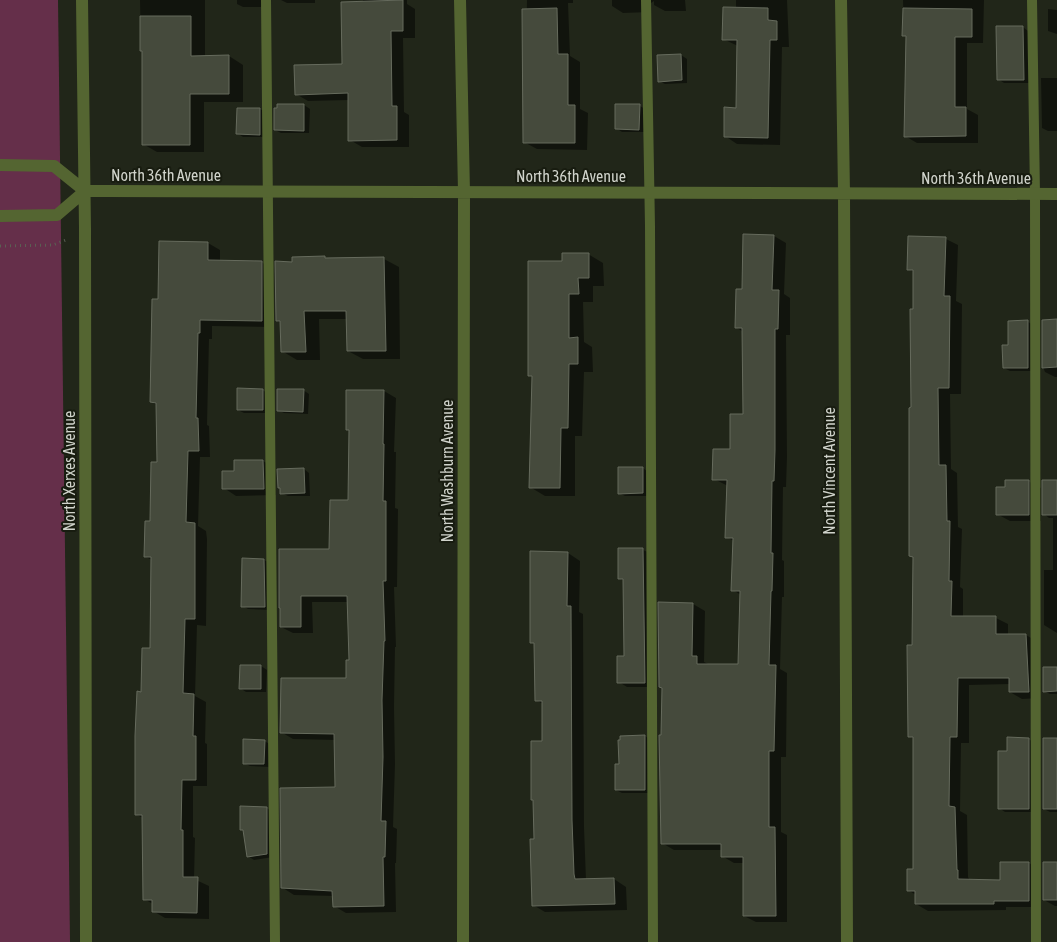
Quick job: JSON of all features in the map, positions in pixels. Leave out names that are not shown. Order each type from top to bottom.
[{"type":"street","name":"North Xerxes Avenue","points":[[82,0],[85,191],[86,942]]},
{"type":"street","name":"North Washburn Avenue","points":[[460,0],[464,192],[463,942]]},
{"type":"street","name":"North Vincent Avenue","points":[[841,0],[844,193],[847,942]]},
{"type":"street","points":[[0,165],[54,166],[85,191],[56,215],[0,216]]},
{"type":"street","name":"North 36th Avenue","points":[[85,191],[1057,194]]},
{"type":"lane","points":[[266,0],[275,942]]},
{"type":"lane","points":[[646,0],[650,193],[652,942]]},
{"type":"lane","points":[[1032,0],[1035,194],[1036,942]]},
{"type":"path","points":[[0,246],[53,245],[68,239]]},
{"type":"shaded area","points":[[0,0],[58,0],[70,942],[0,942]]},
{"type":"building","points":[[403,0],[403,31],[391,31],[392,106],[397,106],[397,140],[348,141],[348,93],[295,95],[294,65],[342,64],[341,2]]},
{"type":"building","points":[[723,7],[768,8],[768,20],[777,21],[777,40],[770,40],[768,138],[724,137],[724,107],[736,108],[737,40],[722,40]]},
{"type":"building","points":[[557,8],[558,54],[568,54],[568,105],[575,105],[575,143],[523,143],[522,9]]},
{"type":"building","points":[[903,8],[972,9],[972,37],[955,37],[955,107],[966,107],[966,136],[904,137],[906,36],[902,36]]},
{"type":"building","points":[[140,16],[191,16],[191,56],[229,55],[229,94],[190,94],[190,145],[142,145]]},
{"type":"building","points":[[996,26],[1023,26],[1024,80],[997,80]]},
{"type":"building","points":[[681,54],[682,80],[658,82],[657,55]]},
{"type":"building","points":[[277,104],[304,104],[304,131],[274,130],[274,108],[277,108]]},
{"type":"building","points":[[615,104],[640,104],[639,130],[615,129]]},
{"type":"building","points":[[237,108],[260,108],[260,135],[236,134]]},
{"type":"building","points":[[743,234],[774,235],[772,290],[779,290],[778,329],[775,329],[775,450],[774,481],[772,481],[771,553],[773,553],[769,665],[776,665],[774,751],[769,751],[769,827],[775,827],[776,916],[743,916],[743,857],[721,857],[721,844],[661,844],[659,735],[661,735],[662,688],[659,687],[658,602],[693,603],[692,656],[697,656],[697,664],[738,664],[740,591],[731,591],[733,538],[725,538],[727,480],[712,480],[713,449],[730,449],[730,414],[743,414],[742,328],[735,328],[736,289],[742,289]]},
{"type":"building","points":[[908,236],[946,237],[944,296],[950,296],[949,388],[938,388],[939,465],[946,465],[947,521],[950,521],[949,581],[952,581],[951,616],[996,616],[996,634],[1026,634],[1029,692],[1009,692],[1009,678],[958,678],[957,737],[950,737],[949,806],[955,807],[958,879],[1000,880],[1000,862],[1029,862],[1029,901],[994,901],[994,904],[915,904],[915,891],[907,891],[907,869],[913,869],[913,737],[908,737],[907,645],[912,645],[913,557],[909,556],[909,408],[911,407],[910,309],[913,309],[913,270],[907,270]]},
{"type":"building","points":[[159,241],[208,242],[208,260],[262,261],[262,321],[200,320],[200,333],[198,333],[196,418],[198,418],[199,451],[188,451],[186,522],[195,523],[195,619],[185,619],[183,693],[194,694],[193,736],[196,736],[196,780],[182,780],[181,830],[183,830],[183,877],[198,877],[197,913],[152,912],[152,900],[143,900],[142,815],[135,815],[137,691],[141,692],[142,648],[150,648],[151,557],[144,557],[145,521],[150,521],[151,462],[157,462],[156,403],[150,402],[152,299],[158,299]]},
{"type":"building","points":[[562,253],[589,253],[589,278],[578,278],[579,294],[569,294],[569,338],[578,337],[578,364],[569,364],[568,428],[561,428],[560,488],[529,488],[532,376],[528,376],[528,261],[562,261]]},
{"type":"building","points":[[325,256],[325,258],[384,257],[386,351],[347,351],[346,311],[304,311],[306,352],[281,352],[280,321],[276,321],[275,261],[292,262],[292,257]]},
{"type":"building","points":[[1057,319],[1057,367],[1042,368],[1042,320]]},
{"type":"building","points":[[1028,320],[1028,368],[1003,368],[1002,345],[1008,345],[1008,321]]},
{"type":"building","points":[[237,388],[263,389],[263,410],[237,410]]},
{"type":"building","points":[[277,389],[304,389],[303,412],[277,411]]},
{"type":"building","points":[[346,390],[384,390],[383,501],[386,501],[386,581],[383,581],[385,641],[382,700],[381,821],[386,821],[385,857],[383,857],[384,906],[333,907],[332,891],[281,888],[280,788],[335,787],[334,734],[280,733],[281,678],[346,678],[346,660],[349,660],[347,596],[301,596],[301,627],[280,627],[279,549],[329,549],[330,500],[348,500],[349,430],[346,430]]},
{"type":"building","points":[[234,460],[263,460],[264,489],[222,489],[222,471],[234,471]]},
{"type":"building","points":[[618,467],[643,467],[643,493],[618,494]]},
{"type":"building","points":[[304,468],[305,493],[280,494],[277,469]]},
{"type":"building","points":[[1005,480],[1029,480],[1029,515],[996,515],[996,487],[1005,487]]},
{"type":"building","points":[[1042,480],[1057,480],[1057,515],[1042,515]]},
{"type":"building","points":[[618,548],[643,548],[645,683],[617,683],[617,656],[624,656],[623,579],[618,579]]},
{"type":"building","points":[[530,551],[568,552],[567,606],[571,606],[574,874],[575,879],[614,878],[615,904],[532,906],[530,839],[534,839],[533,800],[531,800],[531,741],[542,741],[542,701],[535,701],[534,643],[530,643]]},
{"type":"building","points":[[242,558],[264,559],[265,607],[241,607]]},
{"type":"building","points":[[240,665],[261,665],[261,689],[239,689]]},
{"type":"building","points":[[1043,667],[1057,667],[1057,691],[1043,692]]},
{"type":"building","points":[[645,735],[645,790],[615,790],[615,764],[619,764],[618,740],[620,740],[620,736]]},
{"type":"building","points":[[1007,737],[1029,738],[1029,809],[998,809],[998,751],[1007,751]]},
{"type":"building","points":[[1043,738],[1057,738],[1057,809],[1043,809]]},
{"type":"building","points":[[243,739],[265,740],[264,764],[243,764]]},
{"type":"building","points":[[240,806],[267,807],[267,854],[247,857],[243,830],[240,830]]},
{"type":"building","points":[[1043,862],[1057,862],[1057,900],[1043,900]]}]
